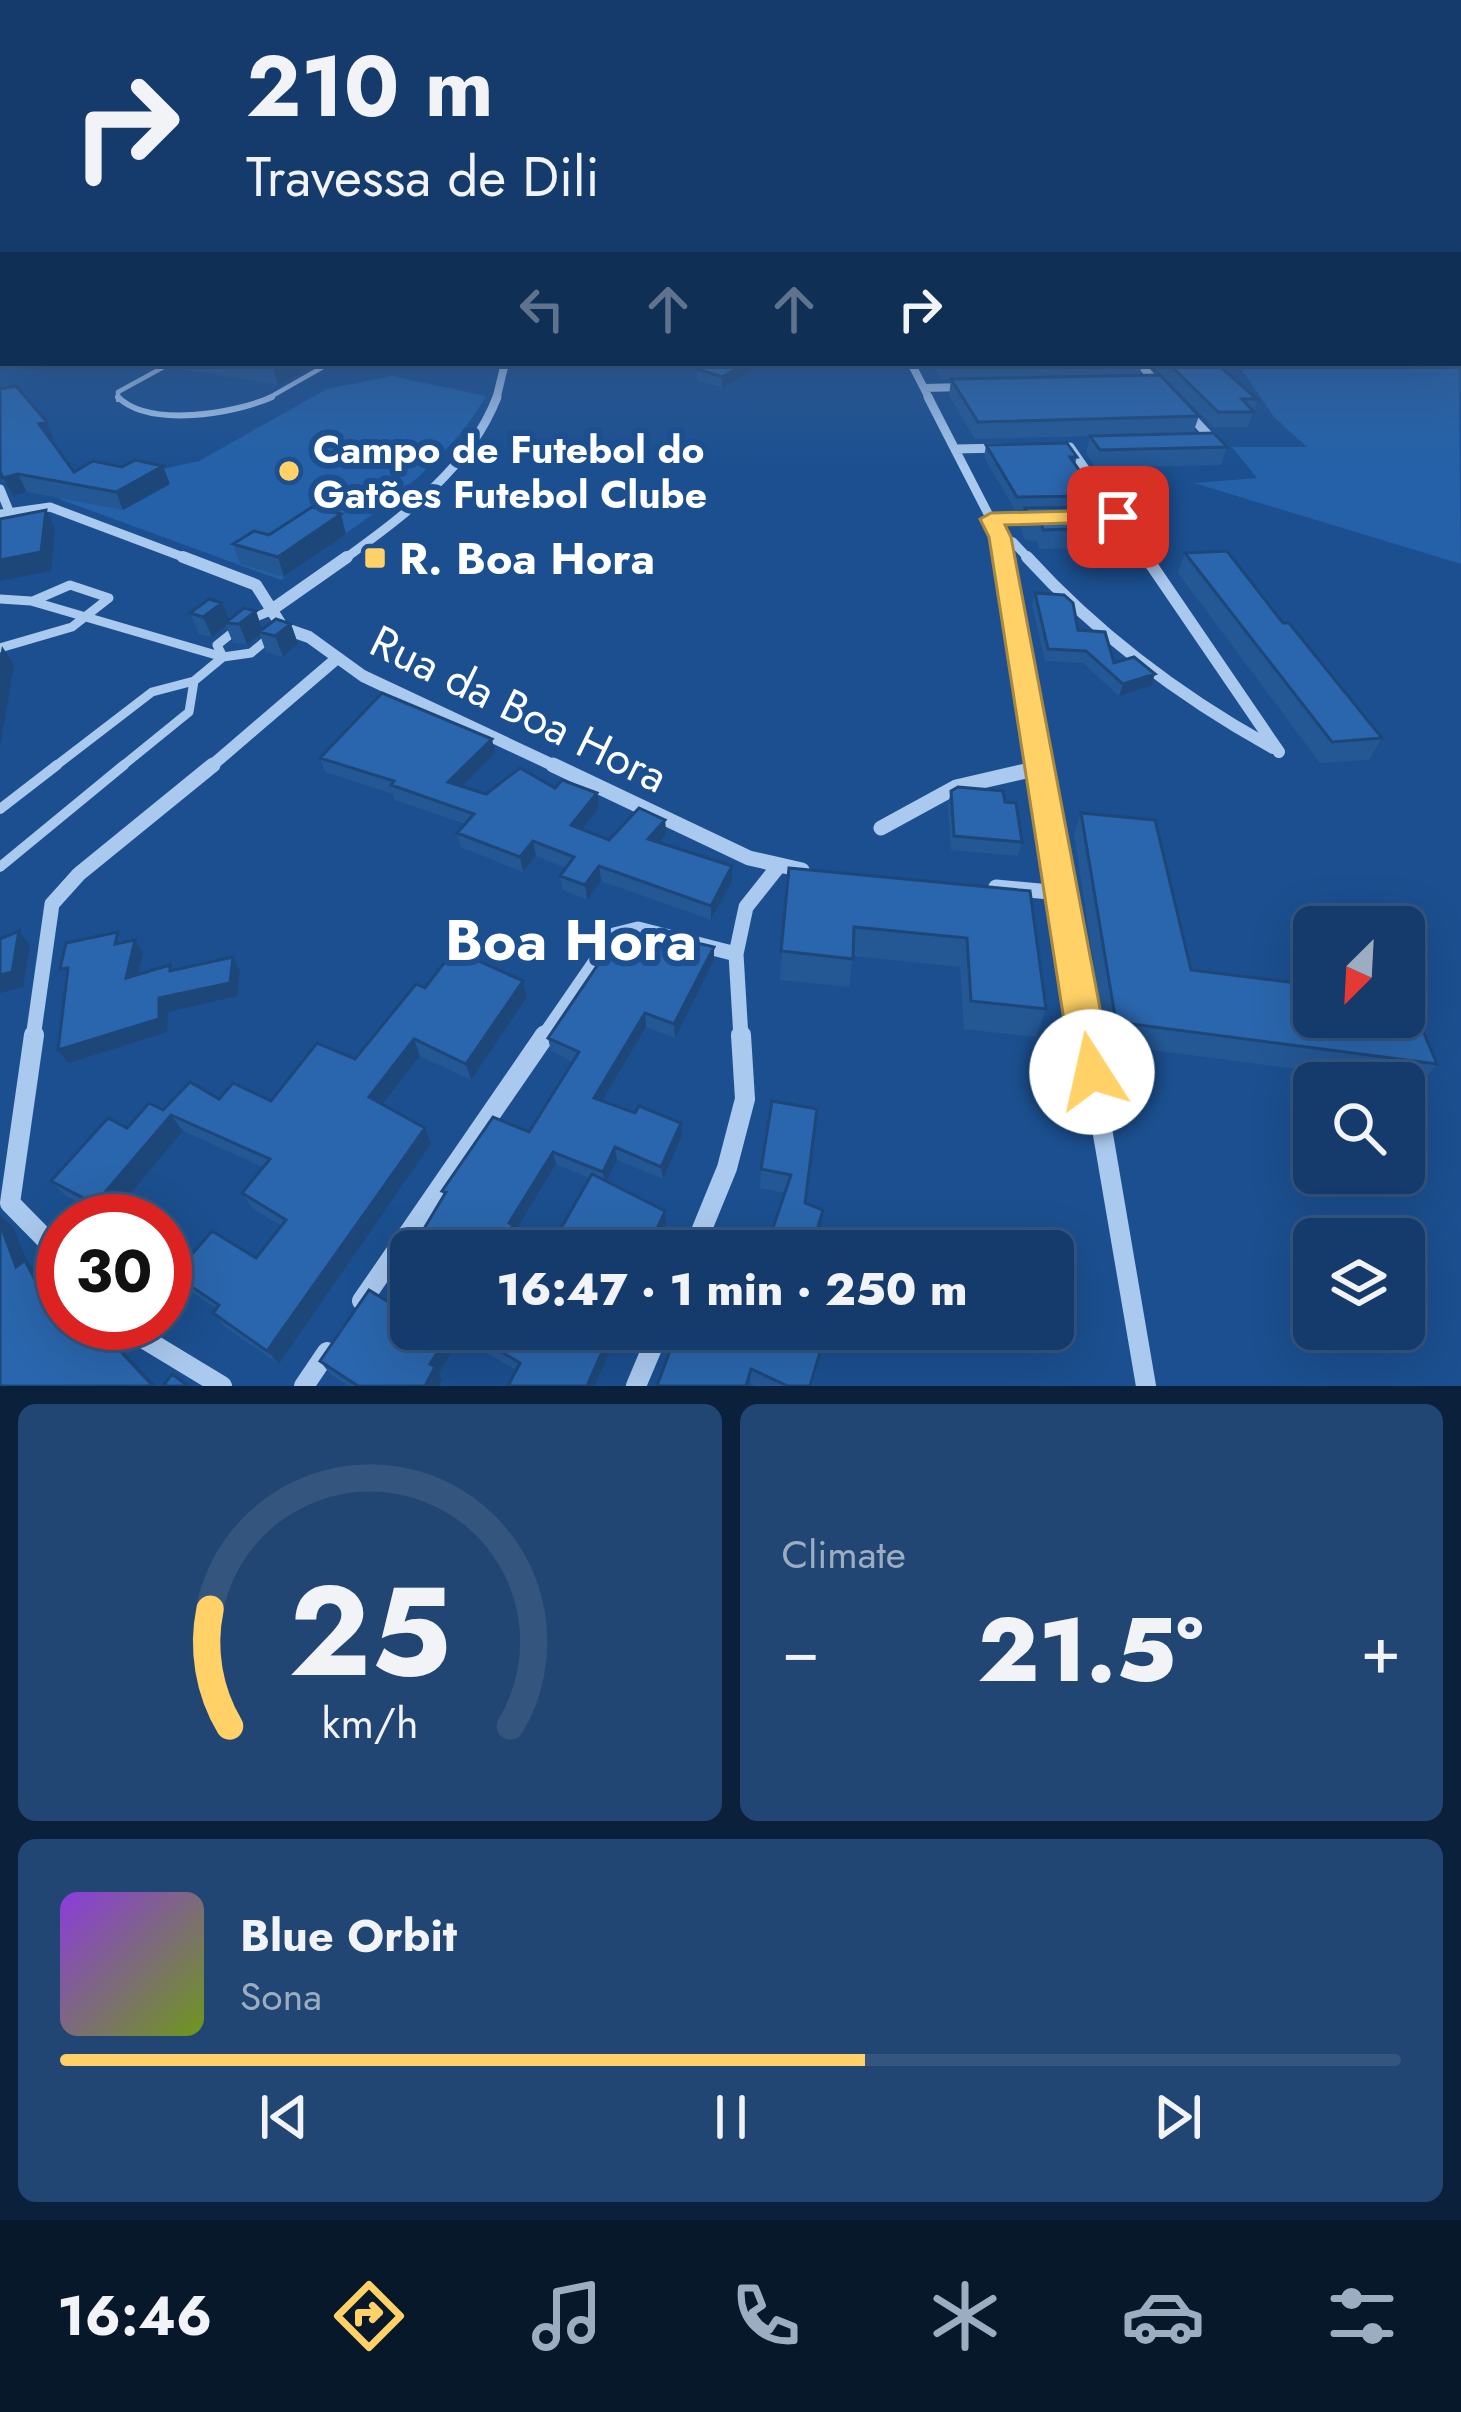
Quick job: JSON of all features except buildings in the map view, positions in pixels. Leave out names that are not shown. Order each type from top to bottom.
[{"type":"street","points":[[270,611],[430,491],[464,458],[497,407],[504,366]]},
{"type":"street","points":[[913,366],[1000,537],[1146,1386]]},
{"type":"street","points":[[1142,366],[1210,438],[1199,444]]},
{"type":"street","points":[[1134,384],[1158,383]]},
{"type":"street","points":[[924,388],[970,387]]},
{"type":"street","points":[[1047,447],[1091,446]]},
{"type":"street","points":[[1000,537],[1013,542],[1146,668],[1203,710],[1279,752],[1070,447]]},
{"type":"street","points":[[955,449],[1024,448]]},
{"type":"street","name":"Rua da Boa Hora","points":[[0,489],[4,512],[50,507],[256,585],[283,628],[309,637],[335,660],[777,868],[811,871]]},
{"type":"street","points":[[1097,517],[1118,517]]},
{"type":"street","points":[[991,519],[1054,518]]},
{"type":"street","points":[[36,1229],[10,1203],[52,904],[79,874],[335,660]]},
{"type":"street","points":[[881,828],[940,790],[1039,768]]},
{"type":"street","points":[[701,1230],[727,1168],[745,1099],[736,954],[746,907],[777,868]]},
{"type":"street","points":[[968,885],[1061,893]]},
{"type":"street","points":[[304,1386],[614,935],[638,929],[736,954]]},
{"type":"street","points":[[163,1350],[223,1386]]},
{"type":"street","points":[[636,1386],[651,1350]]},
{"type":"lane","points":[[165,366],[130,383],[118,392],[118,400],[196,418],[233,414],[260,404],[325,366]]},
{"type":"lane","points":[[0,649],[60,635],[89,619],[109,598],[70,585],[31,601]]},
{"type":"lane","points":[[0,599],[31,601],[224,657],[251,653],[283,628]]},
{"type":"lane","points":[[224,657],[217,645],[247,621],[270,611]]},
{"type":"lane","points":[[0,809],[152,692],[194,680],[224,657]]},
{"type":"lane","points":[[0,867],[189,712],[194,680]]},
{"type":"shaded area","points":[[1239,366],[1458,366],[1461,564],[1194,483],[1257,478],[1232,447],[1307,447],[1274,417]]},
{"type":"shaded area","name":"Campo de Futebol do Gatões Futebol Clube","points":[[392,376],[486,396],[467,425],[420,475],[281,580],[59,499],[90,485],[199,461],[327,389]]},
{"type":"place","name":"Campo de Futebol do Gatões Futebol Clube","points":[[289,471]]},
{"type":"place","name":"R. Boa Hora","points":[[375,558]]},
{"type":"district","name":"Boa Hora","points":[[571,940]]},
{"type":"route","points":[[1092,1072],[1000,537],[991,519],[1118,517]]}]
